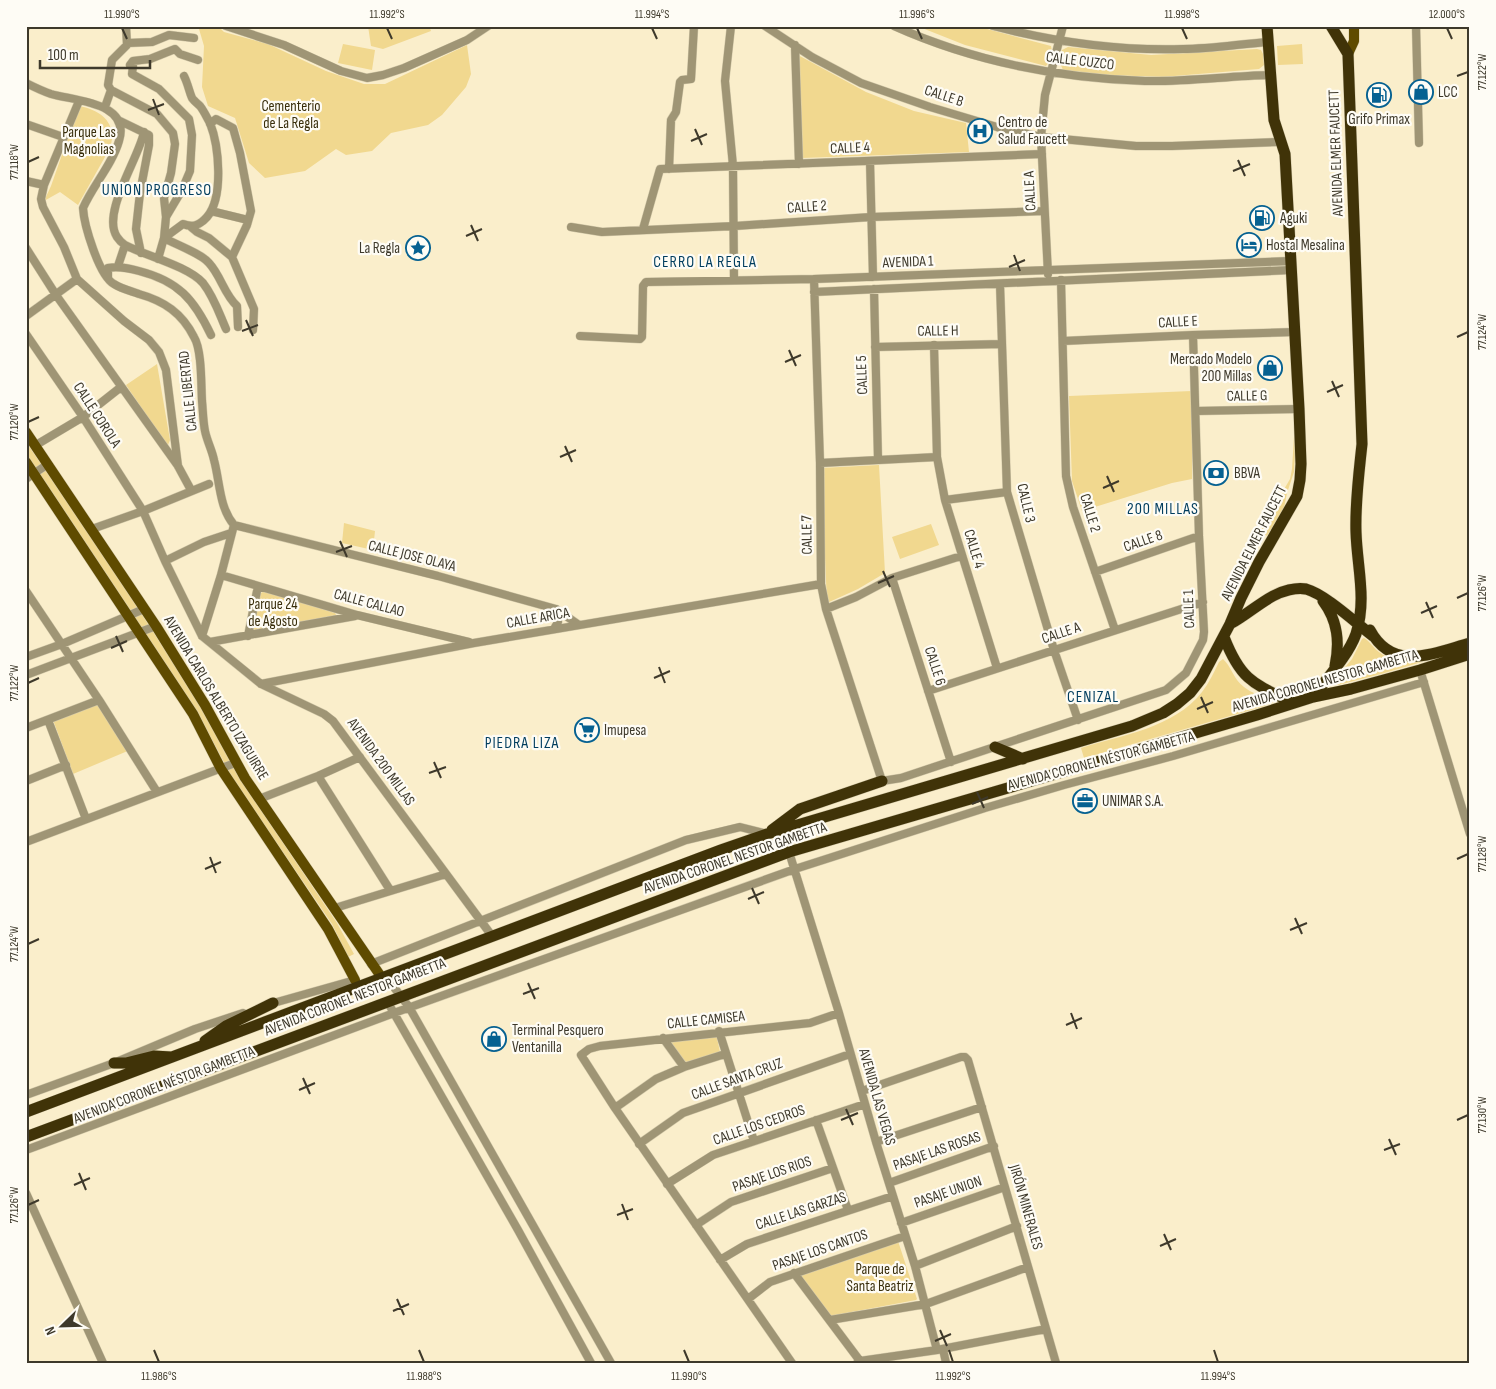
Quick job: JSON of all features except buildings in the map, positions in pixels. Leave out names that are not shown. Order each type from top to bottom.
[{"type":"highway","name":"AVENIDA ELMER FAUCETT","points":[[1230,624],[1259,562],[1297,496],[1301,464],[1285,154],[1274,120],[1267,26]]},
{"type":"highway","name":"AVENIDA ELMER FAUCETT","points":[[1331,26],[1348,54],[1362,444],[1356,502],[1356,531],[1362,610]]},
{"type":"highway","points":[[1230,624],[1274,595],[1294,589],[1305,589],[1315,592],[1373,636]]},
{"type":"highway","points":[[1315,592],[1324,602],[1336,627],[1338,654],[1335,667]]},
{"type":"highway","points":[[1313,697],[1349,648],[1362,610]]},
{"type":"highway","name":"AVENIDA CORONEL NESTOR GAMBETTA","points":[[1362,610],[1373,636],[1381,646],[1400,656],[1412,658],[1426,656],[1470,643]]},
{"type":"highway","name":"AVENIDA CORONEL NESTOR GAMBETTA","points":[[26,1112],[767,834],[1132,726],[1163,713],[1190,693],[1201,679],[1230,624]]},
{"type":"highway","points":[[1224,637],[1231,655],[1246,677],[1264,689],[1294,703]]},
{"type":"highway","name":"AVENIDA CORONEL NESTOR GAMBETTA","points":[[26,1137],[789,852],[1313,697],[1351,689],[1470,654]]},
{"type":"highway","points":[[995,747],[1023,759]]},
{"type":"highway","points":[[767,834],[800,809],[882,781]]},
{"type":"highway","points":[[355,980],[382,978]]},
{"type":"highway","points":[[191,1051],[226,1026],[273,1003]]},
{"type":"highway","points":[[114,1062],[126,1063],[154,1056],[176,1057]]},
{"type":"main road","name":"AVENIDA ELMER FAUCETT","points":[[1348,54],[1354,41],[1354,26]]},
{"type":"main road","name":"AVENIDA CARLOS ALBERTO IZAGUIRRE","points":[[26,432],[156,626],[205,705],[236,763],[259,799],[382,978]]},
{"type":"main road","name":"AVENIDA CARLOS ALBERTO IZAGUIRRE","points":[[26,462],[30,476],[139,632],[193,714],[221,769],[328,929],[355,980]]},
{"type":"street","points":[[126,26],[128,43],[112,60],[108,85],[111,90],[157,114],[173,133],[175,144],[171,173],[164,198],[166,217],[164,238],[158,259]]},
{"type":"street","points":[[226,26],[284,45],[341,71],[367,78],[383,76],[404,68],[467,40],[488,26]]},
{"type":"street","points":[[670,169],[671,120],[676,112],[680,82],[691,78],[694,26]]},
{"type":"street","points":[[730,26],[725,81],[733,166],[734,280]]},
{"type":"street","name":"CALLE B","points":[[765,26],[810,56],[861,83],[930,107],[998,127],[1041,137],[1136,146],[1280,142]]},
{"type":"street","name":"CALLE CUZCO","points":[[894,26],[964,52],[1007,63],[1099,78],[1146,81],[1270,75]]},
{"type":"street","name":"CALLE CUZCO","points":[[993,26],[1060,41],[1148,49],[1185,49],[1268,42]]},
{"type":"street","name":"CALLE A","points":[[1048,281],[1041,137],[1044,95],[1064,26]]},
{"type":"street","points":[[1416,26],[1419,143]]},
{"type":"street","points":[[128,43],[152,42],[169,35],[194,38]]},
{"type":"street","points":[[795,45],[800,164]]},
{"type":"street","points":[[166,217],[182,190],[190,171],[192,136],[189,119],[159,89],[132,74],[133,66],[130,65],[133,61],[150,59],[174,49],[180,54],[198,60]]},
{"type":"street","points":[[184,76],[190,87],[192,98],[201,107],[210,124],[219,178],[211,210],[207,217],[199,224],[190,227]]},
{"type":"street","points":[[26,83],[49,93],[105,108],[116,116],[118,120],[120,125],[119,141],[84,208],[84,220],[93,248],[108,278]]},
{"type":"street","points":[[105,108],[111,90]]},
{"type":"street","points":[[79,101],[44,185],[40,199],[42,207],[64,247],[77,279],[124,321],[149,340],[159,352],[166,370],[178,466]]},
{"type":"street","points":[[210,124],[216,119],[234,128],[251,211],[232,258]]},
{"type":"street","points":[[118,120],[149,135],[136,229],[141,253]]},
{"type":"street","points":[[26,124],[63,137]]},
{"type":"street","points":[[144,132],[142,146],[124,179],[112,221],[116,236],[125,246],[186,272],[202,282],[216,303],[226,329]]},
{"type":"street","name":"CALLE 4","points":[[643,229],[660,169],[1042,154]]},
{"type":"street","points":[[870,161],[873,277]]},
{"type":"street","points":[[26,181],[44,185]]},
{"type":"street","points":[[211,210],[248,220]]},
{"type":"street","name":"CALLE 2","points":[[571,227],[602,232],[871,217],[1044,211]]},
{"type":"street","points":[[164,238],[183,224],[209,238],[232,258],[254,309],[253,330]]},
{"type":"street","points":[[164,238],[209,261],[230,300],[236,306],[238,327]]},
{"type":"street","points":[[118,266],[125,246]]},
{"type":"street","points":[[26,248],[56,294],[178,466],[191,490]]},
{"type":"street","name":"AVENIDA 1","points":[[580,336],[640,340],[642,337],[643,286],[646,282],[814,280],[1047,270],[1290,265]]},
{"type":"street","name":"AVENIDA 1","points":[[814,292],[1000,284],[1290,265]]},
{"type":"street","points":[[108,278],[108,268],[118,266],[170,282],[190,299],[211,335]]},
{"type":"street","name":"CALLE LIBERTAD","points":[[108,278],[112,283],[123,289],[170,306],[182,318],[194,336],[198,350],[206,432],[214,458],[222,501],[227,517],[234,525]]},
{"type":"street","points":[[26,316],[77,279]]},
{"type":"street","name":"CALLE 7","points":[[814,280],[822,584],[826,609],[882,781]]},
{"type":"street","name":"CALLE 2","points":[[1061,280],[1066,476],[1073,507],[1115,630]]},
{"type":"street","name":"CALLE 3","points":[[1000,284],[1007,492],[1054,650],[1078,720]]},
{"type":"street","name":"CALLE 5","points":[[874,289],[878,460]]},
{"type":"street","name":"CALLE E","points":[[1063,341],[1194,334],[1295,332]]},
{"type":"street","name":"CALLE COROLA","points":[[26,334],[83,417],[143,511]]},
{"type":"street","name":"CALLE 1","points":[[882,781],[901,778],[951,762],[1166,690],[1186,673],[1203,640],[1194,334]]},
{"type":"street","name":"CALLE H","points":[[875,346],[1002,344]]},
{"type":"street","name":"CALLE 4","points":[[934,345],[938,457],[945,500],[961,556],[998,668]]},
{"type":"street","points":[[36,445],[83,417],[122,388]]},
{"type":"street","name":"CALLE G","points":[[1196,411],[1299,409]]},
{"type":"street","points":[[820,463],[938,457]]},
{"type":"street","points":[[30,476],[48,464]]},
{"type":"street","points":[[92,529],[143,511],[209,484]]},
{"type":"street","points":[[945,500],[1007,492]]},
{"type":"street","name":"AVENIDA 200 MILLAS","points":[[143,511],[202,636],[261,684],[324,714],[333,721],[492,936]]},
{"type":"street","points":[[202,636],[222,575],[234,525]]},
{"type":"street","name":"CALLE JOSE OLAYA","points":[[234,525],[438,576],[556,609],[579,625]]},
{"type":"street","points":[[165,561],[204,542],[231,533]]},
{"type":"street","name":"CALLE 8","points":[[1095,572],[1199,536]]},
{"type":"street","points":[[826,609],[856,597],[892,578],[961,556]]},
{"type":"street","name":"CALLE CALLAO","points":[[222,575],[357,615],[474,643]]},
{"type":"street","name":"CALLE 6","points":[[892,578],[951,762]]},
{"type":"street","name":"CALLE ARICA","points":[[261,684],[474,643],[822,584]]},
{"type":"street","points":[[248,636],[258,586]]},
{"type":"street","points":[[26,591],[29,600],[72,658],[157,792]]},
{"type":"street","name":"CALLE A","points":[[928,690],[1203,602]]},
{"type":"street","points":[[26,657],[62,644],[144,609]]},
{"type":"street","points":[[554,629],[558,622],[556,609]]},
{"type":"street","points":[[210,642],[357,615]]},
{"type":"street","points":[[26,675],[156,626]]},
{"type":"street","points":[[447,637],[447,648]]},
{"type":"street","points":[[1420,670],[1470,834]]},
{"type":"street","name":"AVENIDA CORONEL NÉSTOR GAMBETTA","points":[[26,1150],[409,1007],[795,869],[1002,803],[1173,756],[1424,682]]},
{"type":"street","points":[[26,728],[99,700]]},
{"type":"street","points":[[48,720],[86,819]]},
{"type":"street","points":[[259,799],[360,757]]},
{"type":"street","points":[[26,842],[236,763]]},
{"type":"street","points":[[26,781],[66,765]]},
{"type":"street","points":[[318,776],[390,890]]},
{"type":"street","points":[[371,964],[686,840],[740,827],[767,834]]},
{"type":"street","name":"AVENIDA LAS VEGAS","points":[[789,852],[839,1013],[876,1142],[946,1363]]},
{"type":"street","points":[[335,908],[446,874]]},
{"type":"street","points":[[382,978],[393,986],[409,1007],[611,1363]]},
{"type":"street","points":[[26,1095],[196,1029],[273,1003],[355,980]]},
{"type":"street","points":[[387,1001],[591,1363]]},
{"type":"street","name":"CALLE CAMISEA","points":[[615,1108],[582,1059],[583,1053],[600,1046],[810,1023],[839,1013]]},
{"type":"street","points":[[719,1032],[754,1141]]},
{"type":"street","points":[[664,1038],[684,1067]]},
{"type":"street","points":[[726,1054],[684,1067],[656,1079],[615,1108],[792,1363]]},
{"type":"street","name":"CALLE SANTA CRUZ","points":[[639,1144],[683,1113],[850,1054]]},
{"type":"street","name":"JIRÓN MINERALES","points":[[862,1091],[961,1058],[965,1057],[968,1060],[1056,1363]]},
{"type":"street","points":[[448,1107],[462,1099]]},
{"type":"street","name":"CALLE LOS CEDROS","points":[[667,1184],[713,1155],[865,1104]]},
{"type":"street","points":[[876,1142],[982,1107]]},
{"type":"street","points":[[816,1120],[848,1210]]},
{"type":"street","name":"PASAJE LAS ROSAS","points":[[889,1183],[994,1146]]},
{"type":"street","name":"PASAJE LOS RIOS","points":[[696,1225],[731,1202],[833,1168]]},
{"type":"street","name":"PASAJE UNION","points":[[901,1223],[1005,1187]]},
{"type":"street","points":[[26,1193],[103,1363]]},
{"type":"street","name":"CALLE LAS GARZAS","points":[[720,1260],[746,1244],[893,1196]]},
{"type":"street","points":[[915,1266],[1017,1226]]},
{"type":"street","name":"PASAJE LOS CANTOS","points":[[748,1299],[770,1282],[905,1236]]},
{"type":"street","points":[[830,1320],[926,1304],[1028,1267]]},
{"type":"street","points":[[794,1273],[859,1362],[1046,1329]]},
{"type":"green space","name":"Cementerio de La Regla","points":[[200,26],[218,26],[224,32],[268,44],[326,71],[364,84],[385,84],[467,45],[471,74],[466,87],[442,115],[428,125],[391,133],[372,151],[346,155],[336,149],[305,171],[265,178],[249,163],[235,118],[208,106],[202,87],[204,46],[199,29]]},
{"type":"green space","points":[[368,26],[429,26],[431,31],[383,49],[371,46]]},
{"type":"green space","points":[[917,26],[976,26],[1051,46],[1052,57],[1046,66],[965,45]]},
{"type":"green space","points":[[343,44],[375,50],[372,70],[338,63]]},
{"type":"green space","points":[[1302,44],[1303,64],[1278,65],[1277,46]]},
{"type":"green space","points":[[1068,47],[1151,55],[1257,49],[1261,50],[1263,54],[1264,65],[1259,69],[1162,77],[1109,75],[1063,70],[1060,63],[1062,50]]},
{"type":"green space","points":[[798,55],[866,92],[914,111],[966,123],[969,152],[802,158]]},
{"type":"green space","name":"Parque Las Magnolias","points":[[79,106],[101,114],[106,119],[112,131],[110,148],[78,205],[60,192],[44,201],[51,186]]},
{"type":"green space","points":[[157,364],[170,440],[168,445],[126,385]]},
{"type":"green space","points":[[1192,391],[1192,479],[1172,483],[1082,511],[1072,481],[1069,396]]},
{"type":"green space","points":[[1294,436],[1296,437],[1294,472],[1284,508],[1267,536],[1260,531],[1290,479]]},
{"type":"green space","points":[[26,442],[96,544],[202,707],[238,776],[337,923],[354,954],[348,957],[332,924],[233,779],[197,712],[26,453]]},
{"type":"green space","points":[[879,465],[885,573],[858,589],[827,603],[821,468]]},
{"type":"green space","points":[[344,523],[375,531],[373,550],[342,543]]},
{"type":"green space","points":[[931,524],[939,545],[900,559],[892,537]]},
{"type":"green space","name":"Parque 24 de Agosto","points":[[264,591],[335,613],[337,617],[252,632],[260,594]]},
{"type":"green space","points":[[1364,638],[1389,658],[1405,662],[1422,662],[1338,685],[1335,679],[1352,659]]},
{"type":"green space","points":[[1223,659],[1241,684],[1267,702],[1265,706],[1084,758],[1081,748],[1146,729],[1177,714],[1202,692],[1219,662]]},
{"type":"green space","points":[[98,704],[130,750],[73,774],[53,720]]},
{"type":"green space","points":[[715,1036],[720,1052],[683,1065],[670,1041]]},
{"type":"green space","name":"Parque de Santa Beatriz","points":[[898,1241],[916,1300],[830,1316],[801,1277],[803,1274]]},
{"type":"place","name":"LCC","points":[[1421,92]]},
{"type":"place","name":"Grifo Primax","points":[[1379,95]]},
{"type":"place","name":"Centro de Salud Faucett","points":[[980,131]]},
{"type":"place","name":"Aguki","points":[[1262,218]]},
{"type":"place","name":"Hostal Mesalina","points":[[1249,245]]},
{"type":"place","name":"La Regla","points":[[418,248]]},
{"type":"place","name":"Mercado Modelo 200 Millas","points":[[1270,368]]},
{"type":"place","name":"BBVA","points":[[1216,473]]},
{"type":"place","name":"Imupesa","points":[[587,730]]},
{"type":"place","name":"UNIMAR S.A.","points":[[1085,801]]},
{"type":"place","name":"Terminal Pesquero Ventanilla","points":[[494,1039]]},
{"type":"district","name":"UNION PROGRESO","points":[[157,190]]},
{"type":"district","name":"CERRO LA REGLA","points":[[705,262]]},
{"type":"district","name":"200 MILLAS","points":[[1163,509]]},
{"type":"district","name":"CENIZAL","points":[[1093,697]]},
{"type":"district","name":"PIEDRA LIZA","points":[[522,743]]}]
